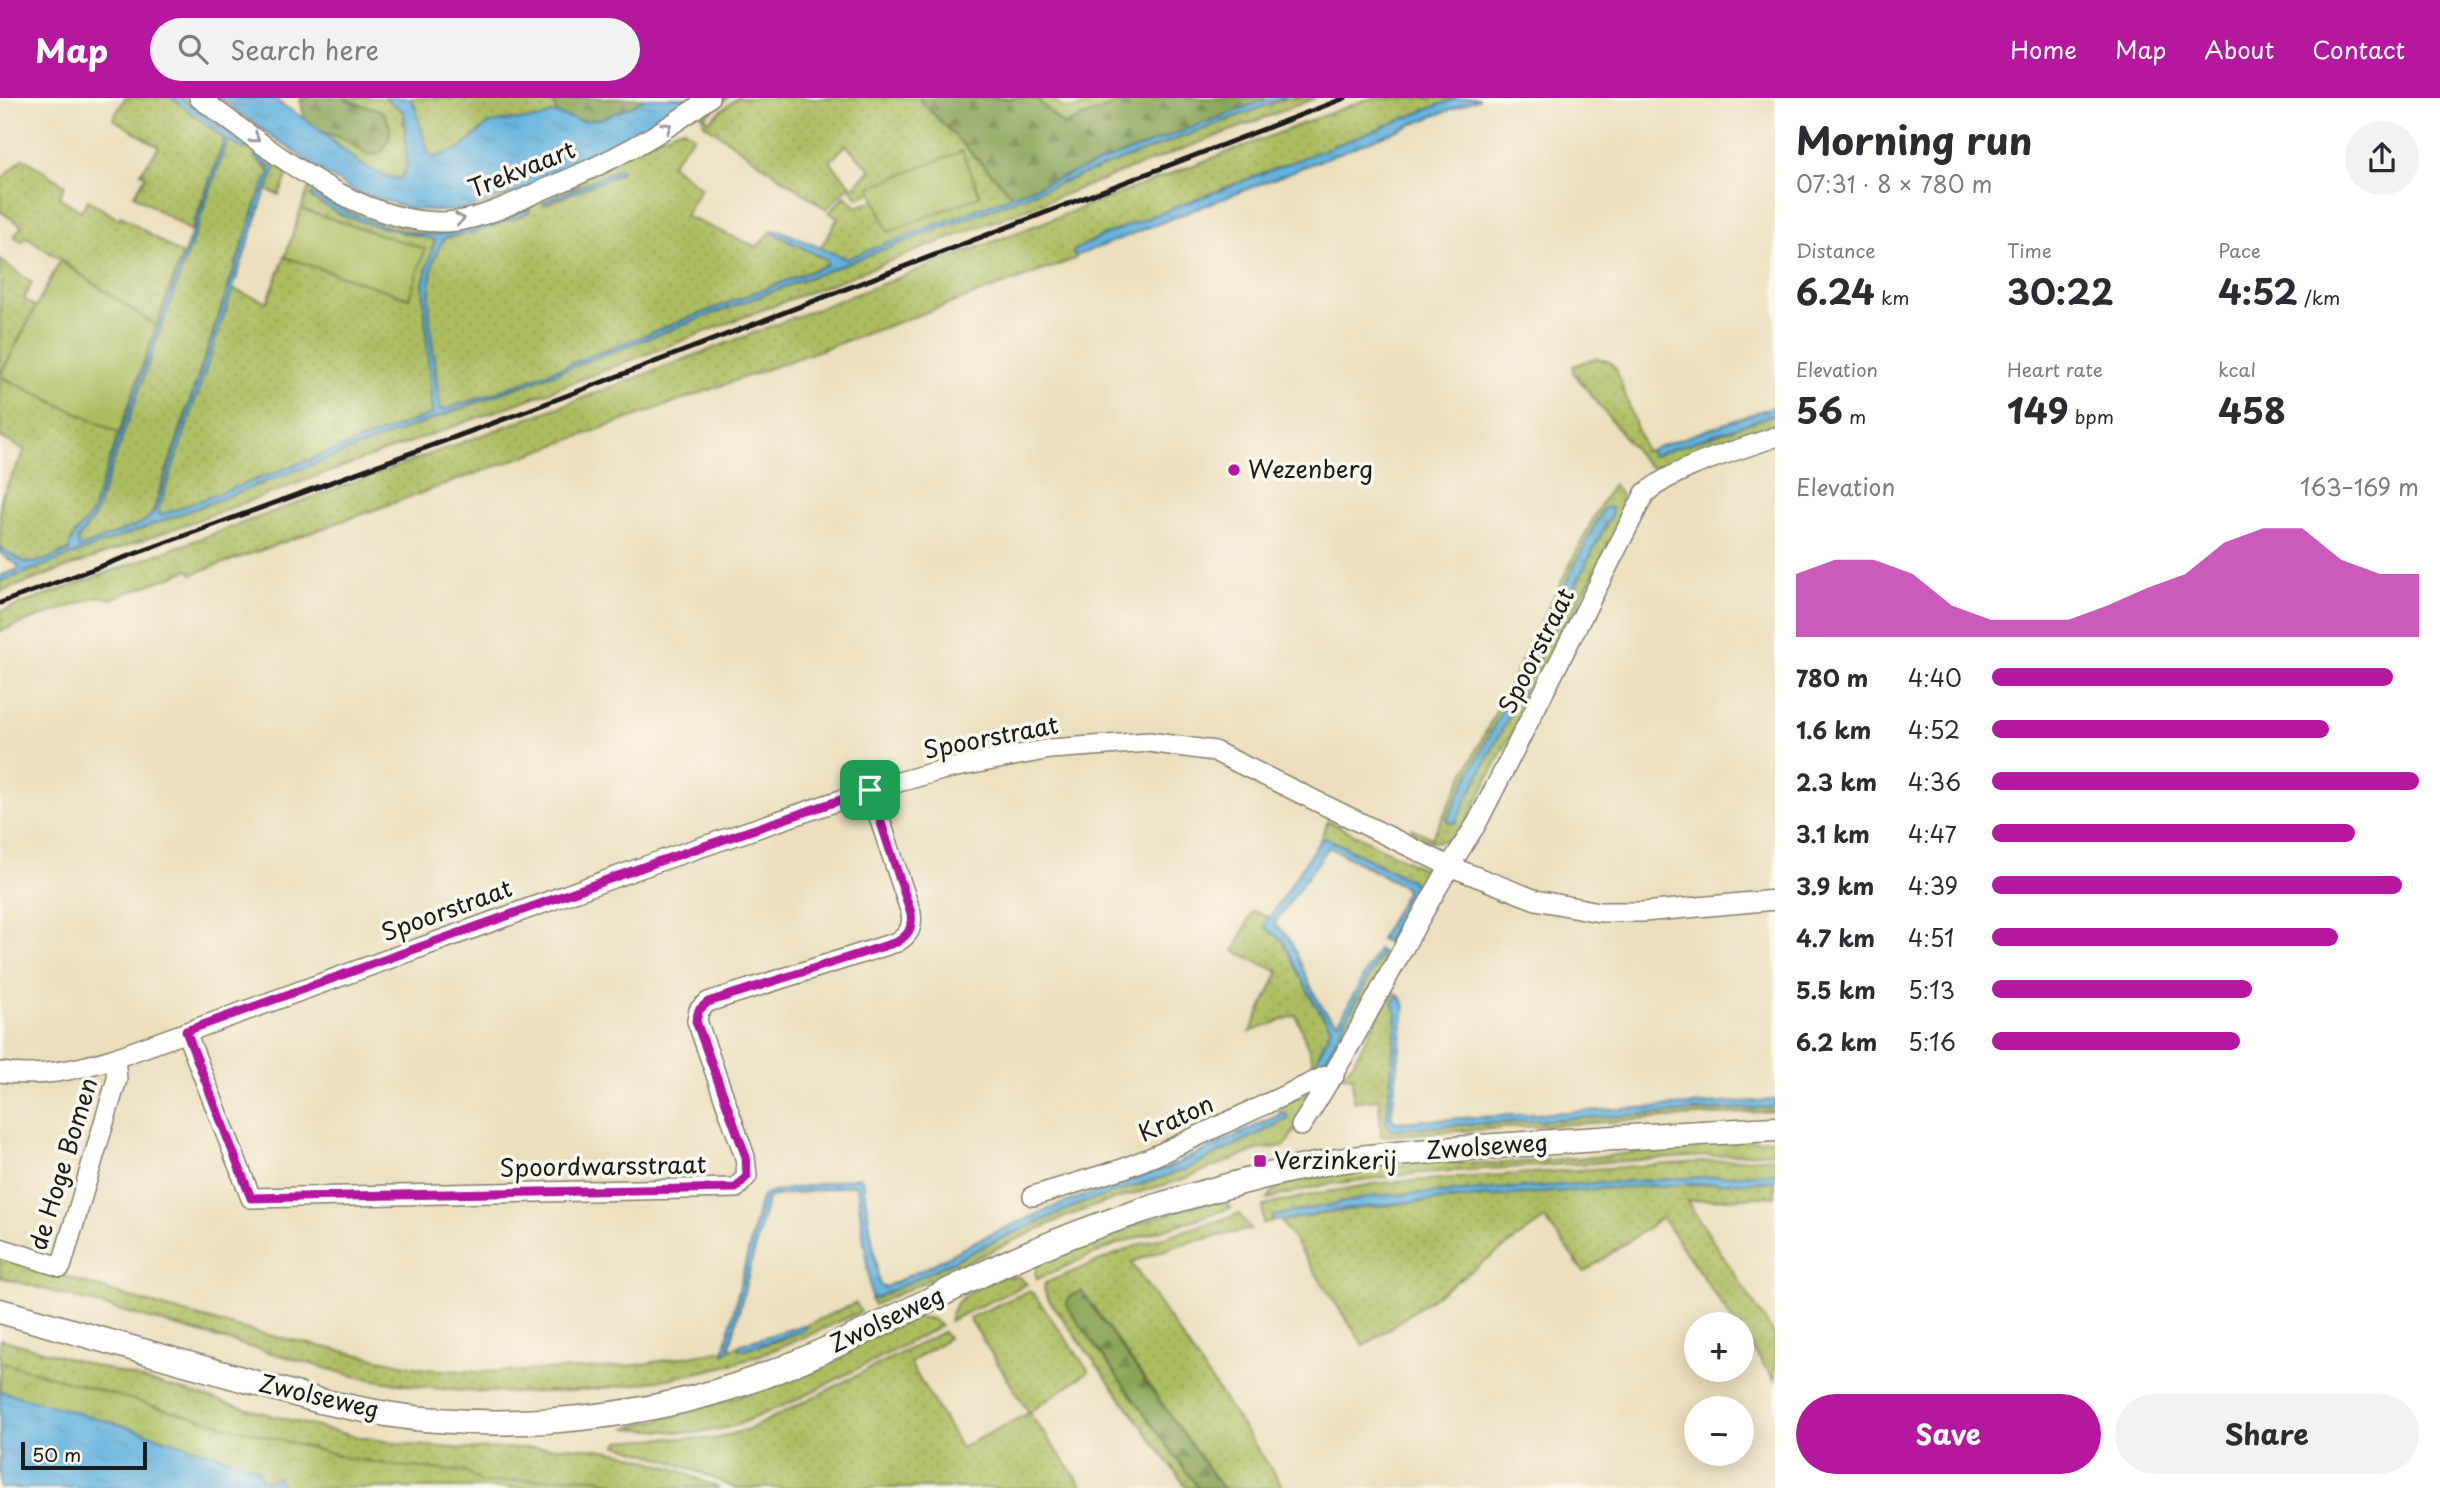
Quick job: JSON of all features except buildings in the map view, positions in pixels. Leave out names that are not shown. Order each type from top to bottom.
[{"type":"main road","name":"Zwolseweg","points":[[0,1311],[320,1401],[371,1412],[464,1421],[509,1422],[585,1417],[683,1401],[743,1383],[841,1342],[1065,1238],[1136,1212],[1245,1181],[1335,1161],[1401,1153],[1775,1129]]},
{"type":"street","name":"Trekvaart","points":[[199,98],[306,174],[339,194],[374,209],[439,222],[458,221],[484,214],[567,180],[644,141],[709,98]]},
{"type":"street","name":"Spoorstraat","points":[[0,1072],[46,1074],[75,1070],[115,1058],[657,862],[870,790],[942,770],[1050,749],[1149,742],[1214,751],[1449,866],[1477,823],[1645,493],[1662,480],[1681,471],[1775,437]]},
{"type":"street","name":"Spoordwarsstraat","points":[[186,1031],[251,1198],[736,1188],[747,1176],[746,1157],[696,1021],[699,1010],[708,1002],[897,942],[908,933],[912,921],[911,913],[870,790]]},
{"type":"street","points":[[1301,1126],[1334,1076],[1449,866],[1536,900],[1600,912],[1643,912],[1775,900]]},
{"type":"street","name":"de Hoge Bomen","points":[[0,1248],[61,1267],[117,1079],[115,1058]]},
{"type":"street","name":"Kraton","points":[[1034,1196],[1122,1169],[1157,1155],[1326,1076],[1334,1076]]},
{"type":"green space","points":[[125,98],[172,98],[225,137],[191,231],[134,195],[146,176],[141,172],[159,147],[113,119]]},
{"type":"green space","points":[[180,98],[191,98],[286,172],[286,179],[279,195],[266,190],[275,169],[254,157],[270,172],[259,196],[151,516],[142,523],[79,548],[76,543],[93,519],[227,143],[230,141],[246,146]]},
{"type":"green space","points":[[300,98],[343,98],[378,109],[384,113],[390,128],[390,136],[383,151],[376,155],[367,154],[346,140],[321,131],[304,118]]},
{"type":"green space","points":[[343,98],[385,98],[404,112],[407,167],[401,178],[389,178],[367,170],[321,131],[346,140],[358,149],[390,136],[386,118],[381,113]]},
{"type":"green space","points":[[409,98],[552,98],[557,114],[552,113],[539,119],[488,124],[462,148],[434,158],[428,153],[414,104]]},
{"type":"green space","points":[[552,98],[645,98],[614,115],[580,120],[557,114]]},
{"type":"green space","points":[[717,98],[728,98],[705,116],[708,121],[737,98],[918,98],[1013,196],[846,259],[820,249],[838,218],[829,212],[845,196],[857,207],[875,200],[888,232],[872,192],[858,198],[851,189],[871,170],[846,145],[830,162],[851,185],[826,209],[704,124],[701,110]]},
{"type":"green space","points":[[918,98],[1036,98],[1063,125],[1132,98],[1270,98],[1013,196]]},
{"type":"green space","points":[[1036,98],[1051,98],[1064,108],[1070,109],[1103,99],[1132,98],[1063,125]]},
{"type":"green space","points":[[1286,98],[1316,98],[540,395],[0,592],[0,582]]},
{"type":"green space","points":[[1370,98],[1457,98],[1104,235],[1073,253],[1075,259],[273,546],[192,574],[189,570],[111,599],[100,596],[0,631],[0,612],[575,401]]},
{"type":"green space","points":[[682,128],[694,136],[671,164],[701,188],[685,216],[757,247],[773,230],[775,234],[827,260],[827,265],[492,394],[442,410],[438,395],[429,300],[429,283],[437,251],[445,238],[475,232],[529,212],[527,209],[465,230],[429,234],[376,223],[311,195],[342,215],[435,240],[423,283],[432,414],[162,515],[158,511],[232,289],[267,302],[285,257],[409,298],[425,249],[301,209],[309,188],[313,185],[439,225]],"holes":[[[619,169],[622,171],[619,174],[545,205],[544,201]]]},
{"type":"green space","points":[[962,151],[980,196],[888,232],[870,187]]},
{"type":"green space","points":[[23,158],[65,185],[59,197],[81,211],[88,200],[118,219],[121,216],[182,255],[156,326],[27,237],[22,242],[14,236],[22,226],[0,211],[0,176],[3,178]]},
{"type":"green space","points":[[301,209],[425,249],[409,298],[285,257]]},
{"type":"green space","points":[[0,260],[32,283],[24,299],[36,307],[0,375]]},
{"type":"green space","points":[[60,261],[156,326],[119,433],[0,376]]},
{"type":"green space","points":[[1596,358],[1610,362],[1616,369],[1645,451],[1649,450],[1652,456],[1775,414],[1775,426],[1652,468],[1645,463],[1573,372],[1573,366]]},
{"type":"green space","points":[[0,376],[119,433],[91,514],[75,535],[69,550],[40,562],[27,563],[0,547],[2,495],[25,450],[0,437]]},
{"type":"green space","points":[[1613,484],[1620,493],[1622,503],[1618,526],[1461,832],[1450,839],[1439,841],[1414,838],[1411,828],[1432,838]],"holes":[[[1603,509],[1612,513],[1455,822],[1447,821]]]},
{"type":"green space","points":[[1328,821],[1430,872],[1431,877],[1397,942],[1387,942],[1416,886],[1410,880],[1338,843],[1326,838],[1320,840]]},
{"type":"green space","points":[[1253,911],[1269,917],[1266,927],[1283,940],[1312,999],[1331,1028],[1317,1058],[1325,1060],[1382,952],[1389,957],[1331,1064],[1317,1073],[1296,1015],[1250,1032],[1279,972],[1234,951]]},
{"type":"green space","points":[[1392,991],[1398,995],[1393,1005],[1397,1015],[1386,1125],[1392,1129],[1775,1107],[1775,1111],[1381,1136],[1379,1099],[1353,1102],[1353,1077],[1342,1076],[1354,1061]]},
{"type":"green space","points":[[1311,1090],[1318,1092],[1285,1146],[1256,1150],[1181,1180],[1065,1217],[874,1305],[871,1300],[871,1296],[876,1298],[1080,1204],[1187,1169],[1288,1119],[1284,1113],[1279,1114],[1282,1105]]},
{"type":"green space","points":[[1775,1139],[1775,1152],[1418,1173],[1323,1185],[1267,1199],[1274,1190],[1289,1181],[1427,1161],[1492,1164],[1608,1156],[1682,1145]]},
{"type":"green space","points":[[1775,1157],[1775,1173],[1377,1196],[1273,1216],[1273,1221],[1263,1224],[1263,1206],[1380,1183]]},
{"type":"green space","points":[[1775,1181],[1775,1196],[1687,1201],[1775,1336],[1775,1381],[1754,1351],[1754,1312],[1727,1312],[1662,1218],[1584,1272],[1545,1219],[1364,1346],[1281,1221],[1368,1207],[1644,1186]]},
{"type":"green space","points":[[1213,1200],[1224,1202],[1231,1208],[1117,1244],[1037,1279],[1035,1272],[1041,1259],[1101,1235]]},
{"type":"green space","points":[[1239,1214],[1251,1229],[1182,1244],[1131,1262],[1284,1488],[1222,1488],[1082,1291],[1071,1296],[1068,1308],[1198,1488],[1187,1488],[1047,1297],[1045,1283],[1138,1245]]},
{"type":"green space","points":[[0,1255],[128,1297],[259,1333],[425,1369],[482,1372],[637,1365],[768,1344],[802,1331],[804,1326],[856,1303],[861,1312],[751,1358],[669,1379],[579,1390],[488,1392],[398,1384],[354,1376],[0,1277]]},
{"type":"green space","points":[[1004,1276],[1019,1277],[1027,1284],[949,1321],[956,1304],[970,1292]]},
{"type":"green space","points":[[1028,1291],[1033,1293],[1089,1371],[1029,1413],[969,1318]]},
{"type":"green space","points":[[1081,1291],[1222,1488],[1198,1488],[1068,1308],[1070,1296]]},
{"type":"green space","points":[[917,1317],[932,1319],[941,1326],[794,1401],[737,1425],[692,1433],[625,1428],[687,1413],[754,1391]]},
{"type":"green space","points":[[943,1332],[948,1338],[910,1363],[961,1448],[1029,1413],[1084,1488],[734,1488],[664,1459],[617,1445],[619,1441],[663,1438],[715,1439],[752,1428]]},
{"type":"green space","points":[[0,1339],[353,1436],[403,1444],[465,1449],[598,1449],[627,1454],[675,1469],[719,1488],[318,1488],[0,1391]]},
{"type":"green space","points":[[0,1362],[348,1458],[397,1466],[467,1472],[482,1483],[569,1477],[596,1478],[623,1487],[641,1488],[0,1488]]},
{"type":"water","points":[[172,98],[180,98],[247,147],[243,150],[230,141],[227,143],[93,519],[77,540],[79,548],[143,523],[154,512],[259,196],[270,172],[269,168],[254,157],[255,154],[275,169],[158,511],[161,515],[432,414],[423,283],[435,240],[342,215],[311,198],[312,194],[376,223],[411,233],[445,234],[466,230],[530,210],[526,214],[475,232],[445,238],[436,254],[431,273],[430,320],[440,408],[444,410],[827,265],[827,260],[775,234],[775,231],[779,230],[846,259],[1270,98],[1286,98],[0,582],[0,576],[17,570],[19,566],[0,553],[0,547],[20,560],[39,562],[69,551],[75,535],[91,514],[225,139]]},
{"type":"water","points":[[218,98],[276,98],[356,160],[374,171],[396,179],[401,178],[407,167],[404,112],[385,98],[409,98],[414,104],[428,153],[434,158],[462,148],[488,124],[501,121],[539,119],[552,113],[580,121],[600,119],[633,106],[645,98],[694,98],[620,145],[522,190],[469,208],[449,211],[412,209],[354,191]]},
{"type":"water","points":[[1457,98],[1480,98],[1076,256],[1072,253],[1104,235]]},
{"type":"water","points":[[619,169],[622,171],[619,174],[543,204],[544,201]]},
{"type":"water","points":[[1775,406],[1775,414],[1652,456],[1649,450]]},
{"type":"water","points":[[1606,507],[1611,508],[1612,513],[1455,823],[1450,823],[1447,819]]},
{"type":"water","points":[[1326,838],[1410,880],[1416,886],[1387,942],[1380,939],[1406,892],[1405,887],[1329,847],[1274,924],[1289,939],[1324,1009],[1339,1022],[1378,949],[1382,952],[1325,1060],[1320,1062],[1317,1058],[1331,1028],[1312,999],[1283,941],[1267,929],[1265,924],[1320,840]]},
{"type":"water","points":[[1398,995],[1405,1008],[1391,1117],[1395,1122],[1775,1100],[1775,1107],[1392,1129],[1386,1125],[1397,1015],[1392,1003]]},
{"type":"water","points":[[1281,1114],[1287,1114],[1288,1119],[1187,1169],[1080,1204],[874,1299],[871,1295],[857,1186],[770,1197],[767,1200],[730,1347],[724,1352],[761,1198],[767,1193],[859,1177],[863,1182],[879,1283],[883,1288],[978,1240],[1058,1205],[1174,1165]]},
{"type":"water","points":[[1775,1173],[1775,1181],[1609,1188],[1400,1203],[1281,1221],[1272,1220],[1273,1216],[1377,1196]]},
{"type":"water","points":[[803,1325],[806,1328],[804,1330],[740,1350],[739,1346],[742,1344]]},
{"type":"water","points":[[0,1391],[253,1466],[257,1468],[262,1479],[266,1481],[277,1477],[284,1488],[0,1488]]},
{"type":"railway","points":[[0,603],[529,410],[1345,98]]},
{"type":"place","name":"Wezenberg","points":[[1234,470]]},
{"type":"place","name":"Verzinkerij","points":[[1260,1161]]},
{"type":"route","points":[[870,790],[911,913],[912,921],[908,933],[897,942],[708,1002],[699,1010],[696,1021],[746,1157],[747,1176],[736,1188],[251,1198],[186,1031],[657,862],[870,790]]}]
